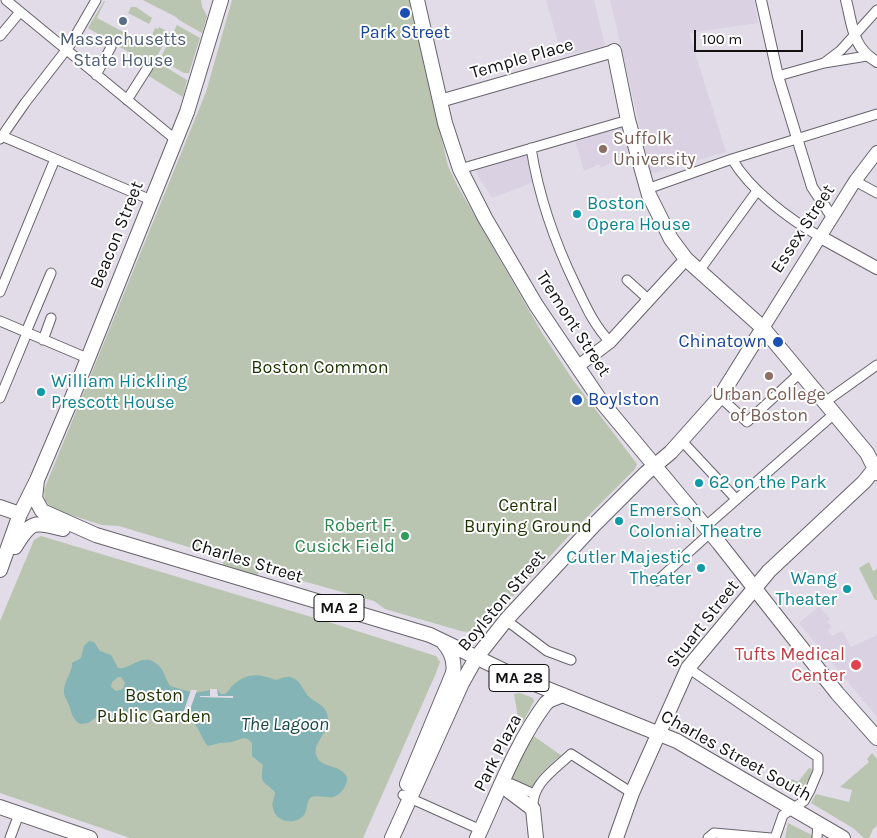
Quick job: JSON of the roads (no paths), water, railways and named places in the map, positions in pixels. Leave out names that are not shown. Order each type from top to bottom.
[{"type":"main road","name":"Beacon Street","points":[[0,569],[3,549],[37,480],[193,97],[221,0]]},
{"type":"main road","name":"Tremont Street","points":[[417,0],[440,101],[460,169],[485,218],[536,305],[600,400],[746,576],[834,689],[877,738]]},
{"type":"main road","name":"Temple Place","points":[[440,101],[614,51]]},
{"type":"main road","points":[[614,51],[628,120],[647,189],[667,231],[686,259],[763,328],[825,402],[867,453],[876,470],[877,484]]},
{"type":"main road","name":"Essex Street","points":[[763,328],[854,181],[877,152]]},
{"type":"main road","points":[[819,236],[877,267]]},
{"type":"main road","points":[[577,367],[610,342],[686,259]]},
{"type":"main road","name":"Boylston Street","points":[[384,838],[407,796],[462,682],[476,658],[506,620],[588,532],[681,440],[720,397],[763,328]]},
{"type":"main road","name":"Stuart Street","points":[[616,838],[632,794],[688,668],[754,588],[786,554],[876,470]]},
{"type":"main road","name":"Beacon Street","points":[[0,569],[26,529],[40,518],[35,498],[37,480]]},
{"type":"main road","points":[[0,507],[20,514]]},
{"type":"main road","name":"Charles Street","points":[[40,518],[430,635],[443,642]]},
{"type":"main road","name":"Boylston Street","points":[[392,838],[453,673],[452,656],[443,642]]},
{"type":"main road","name":"Charles Street South","points":[[443,642],[515,676],[684,745],[843,838]]},
{"type":"main road","name":"Park Plaza","points":[[479,834],[523,741],[544,706],[550,700],[563,695]]},
{"type":"main road","points":[[646,765],[649,746],[640,726],[650,724],[657,719],[675,697]]},
{"type":"main road","points":[[502,783],[509,791],[533,809],[536,838]]},
{"type":"main road","points":[[0,807],[90,838]]},
{"type":"street","points":[[6,0],[176,140]]},
{"type":"street","points":[[96,0],[66,50],[24,103],[1,138],[151,200]]},
{"type":"street","points":[[762,0],[778,76],[812,187],[832,218]]},
{"type":"street","points":[[846,0],[858,46],[866,56],[877,62]]},
{"type":"street","points":[[824,63],[841,50],[877,10]]},
{"type":"street","points":[[0,36],[20,12]]},
{"type":"street","points":[[96,75],[111,47]]},
{"type":"street","points":[[778,76],[824,63],[840,62],[866,56]]},
{"type":"street","points":[[127,100],[148,67]]},
{"type":"street","points":[[647,189],[732,159],[877,114]]},
{"type":"street","points":[[460,169],[628,120]]},
{"type":"street","points":[[531,148],[544,208],[560,253],[592,320],[610,342]]},
{"type":"street","points":[[0,292],[55,159]]},
{"type":"street","points":[[732,159],[742,175],[757,191],[819,236]]},
{"type":"street","points":[[854,181],[877,193]]},
{"type":"street","points":[[700,270],[757,191]]},
{"type":"street","points":[[0,398],[51,273]]},
{"type":"street","points":[[627,280],[648,299]]},
{"type":"street","points":[[43,340],[51,318]]},
{"type":"street","points":[[0,321],[88,358]]},
{"type":"street","points":[[825,402],[876,367]]},
{"type":"street","points":[[720,397],[747,422],[800,373]]},
{"type":"street","points":[[656,581],[708,530],[736,499],[834,414]]},
{"type":"street","points":[[681,440],[736,499]]},
{"type":"street","points":[[506,620],[547,651],[571,660]]},
{"type":"street","points":[[688,668],[818,757],[818,771],[812,787],[804,801],[784,815],[773,838],[741,837],[714,833],[709,837]]},
{"type":"street","points":[[533,809],[534,794],[538,786],[571,754],[632,794]]},
{"type":"street","points":[[502,783],[512,784],[534,794]]},
{"type":"street","points":[[407,796],[479,834]]},
{"type":"street","points":[[10,838],[19,814]]},
{"type":"street","points":[[817,838],[818,822]]},
{"type":"water","name":"The Lagoon","points":[[89,641],[94,642],[100,651],[111,655],[118,668],[128,667],[143,660],[154,662],[162,669],[170,686],[194,693],[217,689],[221,694],[225,694],[239,681],[254,675],[276,680],[286,677],[293,678],[309,697],[323,707],[328,715],[327,726],[316,748],[316,753],[322,763],[344,773],[347,777],[345,786],[339,794],[333,797],[311,797],[304,815],[296,821],[286,821],[277,817],[275,813],[272,804],[275,792],[263,782],[263,765],[252,756],[252,743],[248,739],[243,738],[208,746],[194,723],[190,720],[174,714],[146,710],[134,712],[120,722],[110,723],[101,714],[88,723],[80,724],[72,715],[64,689],[72,663],[81,658],[84,646]],"holes":[[[121,677],[125,683],[123,689],[116,691],[111,687],[112,682]]]},
{"type":"place","name":"Park Street","points":[[405,13]]},
{"type":"place","name":"Massachusetts State House","points":[[123,21]]},
{"type":"place","name":"Suffolk University","points":[[603,149]]},
{"type":"place","name":"Boston Opera House","points":[[577,214]]},
{"type":"place","name":"Chinatown","points":[[778,342]]},
{"type":"place","name":"Urban College of Boston","points":[[769,376]]},
{"type":"place","name":"William Hickling Prescott House","points":[[41,392]]},
{"type":"place","name":"Boylston","points":[[577,400]]},
{"type":"place","name":"62 on the Park","points":[[699,483]]},
{"type":"place","name":"Emerson Colonial Theatre","points":[[619,521]]},
{"type":"place","name":"Robert F. Cusick Field","points":[[405,536]]},
{"type":"place","name":"Cutler Majestic Theater","points":[[701,568]]},
{"type":"place","name":"Wang Theater","points":[[847,589]]},
{"type":"place","name":"Tufts Medical Center","points":[[856,665]]},
{"type":"park label","name":"Boston Common","points":[[320,368]]},
{"type":"park label","name":"Central Burying Ground","points":[[528,516]]},
{"type":"park label","name":"Boston Public Garden","points":[[154,706]]}]
